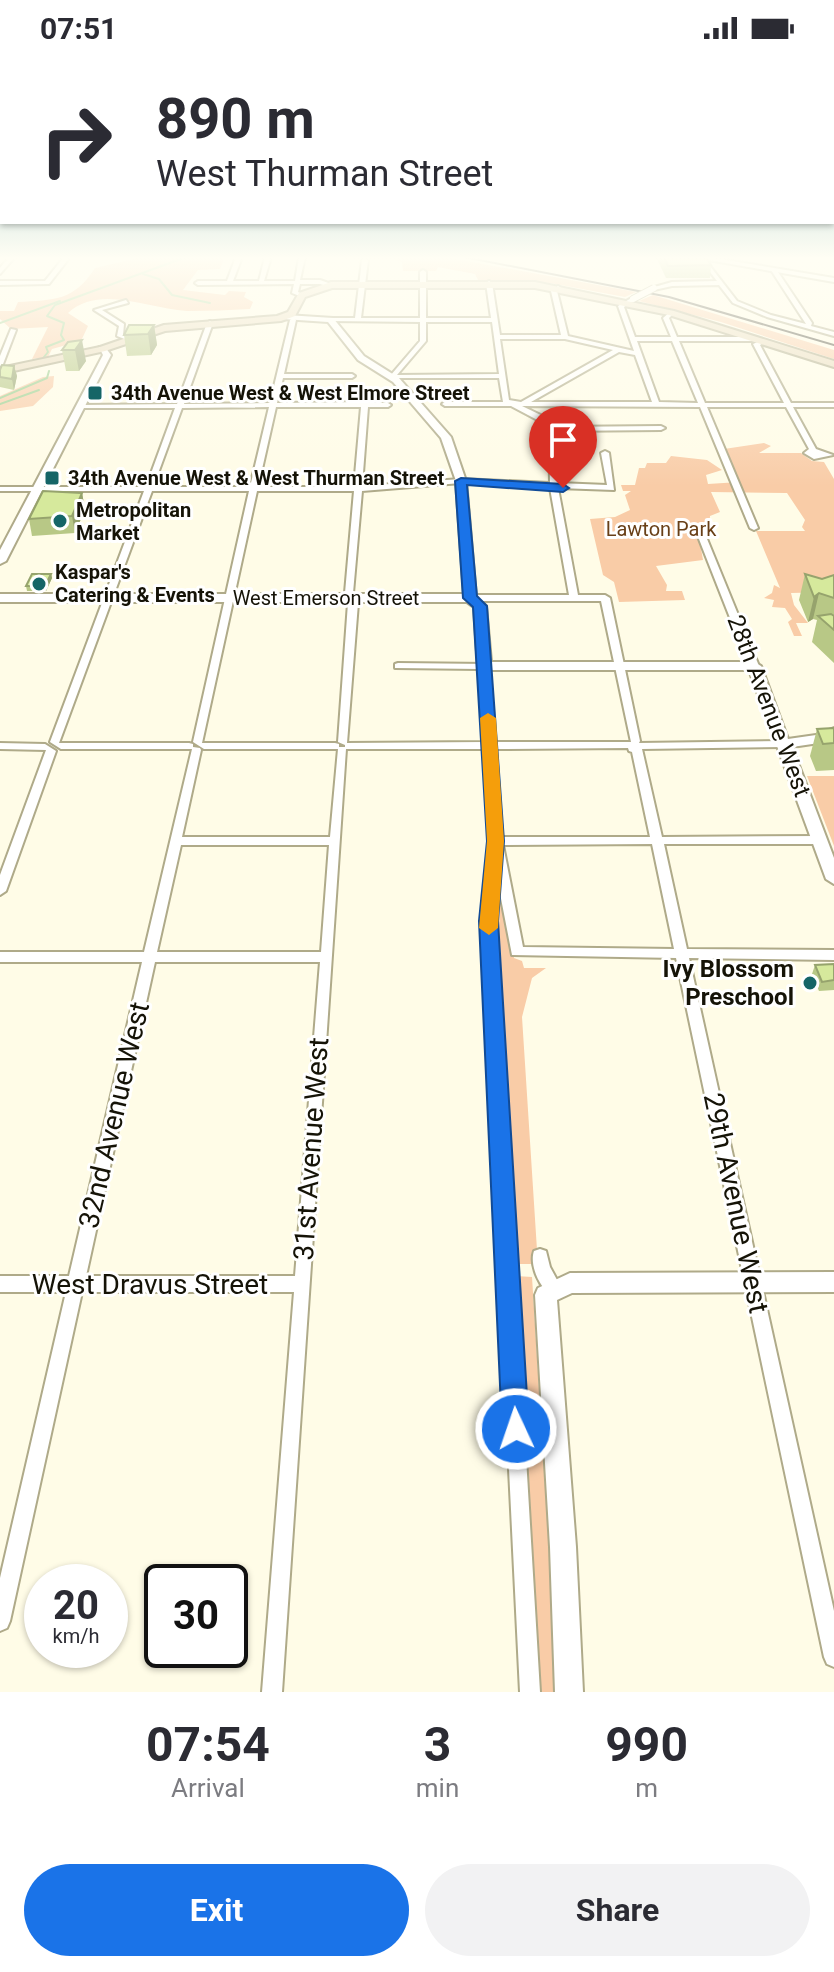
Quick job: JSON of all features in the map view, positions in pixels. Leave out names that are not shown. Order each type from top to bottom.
[{"type":"main road","points":[[0,371],[102,349],[144,333]]},
{"type":"main road","points":[[737,333],[834,364]]},
{"type":"street","points":[[0,364],[12,333]]},
{"type":"street","points":[[121,333],[120,336],[127,338]]},
{"type":"street","points":[[0,891],[206,333]]},
{"type":"street","name":"32nd Avenue West","points":[[0,1621],[281,376],[287,333]]},
{"type":"street","points":[[341,333],[361,358],[392,377],[446,437],[461,481],[470,598],[480,606],[496,841],[517,952],[529,955],[834,955]]},
{"type":"street","points":[[392,377],[423,341],[423,333]]},
{"type":"street","points":[[497,333],[506,401],[548,422],[553,429],[554,488],[574,598]]},
{"type":"street","points":[[632,333],[656,404]]},
{"type":"street","points":[[673,333],[754,528]]},
{"type":"street","points":[[497,337],[565,337],[638,354]]},
{"type":"street","points":[[634,339],[759,340],[756,344],[813,450]]},
{"type":"street","points":[[0,561],[83,406],[107,355],[102,349]]},
{"type":"street","points":[[523,404],[619,349]]},
{"type":"street","points":[[281,376],[352,376]]},
{"type":"street","points":[[392,377],[502,376]]},
{"type":"street","name":"31st Avenue West","points":[[272,1692],[365,404]]},
{"type":"street","points":[[445,404],[834,405]]},
{"type":"street","points":[[83,406],[388,405]]},
{"type":"street","points":[[553,429],[661,428]]},
{"type":"street","points":[[0,489],[358,489],[461,481],[554,488],[611,488],[605,453]]},
{"type":"street","name":"28th Avenue West","points":[[701,534],[834,879]]},
{"type":"street","name":"West Emerson Street","points":[[0,598],[605,598]]},
{"type":"street","name":"29th Avenue West","points":[[605,598],[834,1657]]},
{"type":"street","points":[[398,666],[754,666]]},
{"type":"street","points":[[0,746],[783,744],[819,739],[834,732]]},
{"type":"street","points":[[496,841],[820,840]]},
{"type":"street","points":[[175,841],[335,841]]},
{"type":"street","points":[[496,841],[488,921],[530,1692]]},
{"type":"street","points":[[0,957],[326,957]]},
{"type":"street","points":[[540,1256],[542,1269],[554,1289]]},
{"type":"street","points":[[569,1692],[546,1295],[570,1283],[834,1282]]},
{"type":"street","name":"West Dravus Street","points":[[0,1284],[301,1284]]},
{"type":"green space","points":[[45,333],[85,333],[81,341],[52,349],[48,357],[32,359]]},
{"type":"green space","points":[[756,333],[779,333],[834,350],[834,359]]},
{"type":"green space","points":[[54,376],[53,387],[33,406],[0,411],[0,396],[43,377]]},
{"type":"green space","name":"Lawton Park","points":[[764,443],[771,446],[759,453],[801,453],[812,461],[824,462],[834,479],[834,592],[791,593],[794,605],[808,623],[796,623],[802,636],[794,636],[788,622],[792,619],[785,608],[772,607],[774,600],[764,598],[772,593],[774,585],[780,588],[756,531],[805,531],[802,527],[805,520],[787,493],[711,492],[720,512],[710,516],[709,527],[699,537],[703,560],[656,566],[667,585],[666,591],[682,591],[685,600],[619,602],[614,582],[603,575],[590,519],[615,517],[630,510],[625,495],[631,491],[623,491],[621,485],[635,485],[639,468],[645,468],[647,463],[666,463],[671,456],[707,460],[722,470],[706,475],[708,484],[739,482],[724,449]]},
{"type":"green space","points":[[807,776],[834,776],[834,846]]},
{"type":"green space","points":[[500,888],[514,958],[522,961],[524,968],[546,968],[532,978],[522,1017],[537,1250],[533,1264],[512,1264],[498,967]]},
{"type":"green space","points":[[516,1276],[532,1277],[558,1692],[541,1692]]},
{"type":"building","points":[[82,340],[75,350],[62,350],[68,342]]},
{"type":"building","points":[[2,365],[14,366],[12,379],[0,377]]},
{"type":"building","points":[[43,491],[82,493],[72,516],[29,519]]},
{"type":"building","points":[[32,574],[51,574],[45,586],[26,586]]},
{"type":"building","points":[[805,574],[822,579],[834,575],[834,598],[819,593],[814,597]]},
{"type":"building","points":[[818,616],[834,616],[834,630]]},
{"type":"building","points":[[834,728],[834,743],[823,744],[817,729]]},
{"type":"building","points":[[834,964],[834,980],[822,982],[815,965]]},
{"type":"waterway","points":[[44,357],[48,352],[46,347],[64,340],[61,333]]},
{"type":"waterway","points":[[0,398],[47,378],[49,371]]},
{"type":"waterway","points":[[0,404],[39,390]]},
{"type":"railway","points":[[794,333],[834,345]]},
{"type":"slow traffic","points":[[488,718],[496,841],[489,928]]},
{"type":"place","name":"34th Avenue West & West Elmore Street","points":[[95,393]]},
{"type":"place","name":"34th Avenue West & West Thurman Street","points":[[52,478]]},
{"type":"place","name":"Metropolitan Market","points":[[60,521]]},
{"type":"place","name":"Kaspar's Catering & Events","points":[[39,584]]},
{"type":"place","name":"Ivy Blossom Preschool","points":[[810,983]]},
{"type":"route","points":[[516,1429],[488,921],[496,841],[480,606],[470,598],[461,481],[563,488]]}]
